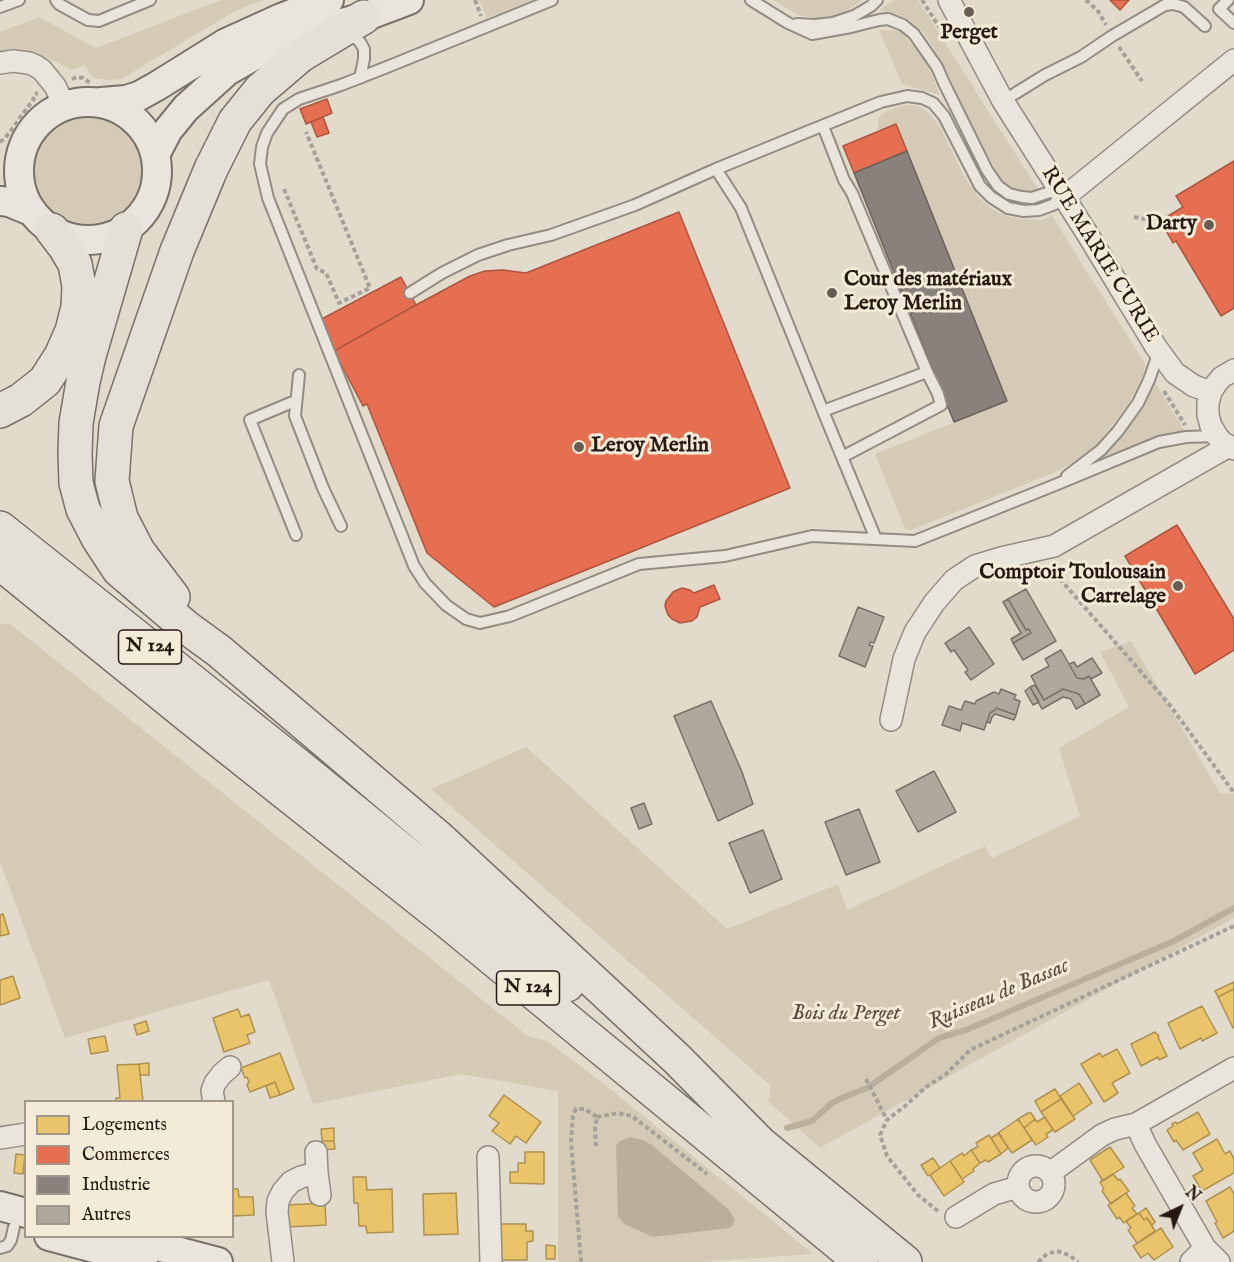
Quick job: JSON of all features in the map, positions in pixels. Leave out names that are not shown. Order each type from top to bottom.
[{"type":"highway","points":[[219,651],[138,551],[121,518],[112,481],[116,426],[177,250],[211,169],[235,121],[260,90],[343,18]]},
{"type":"highway","points":[[0,411],[21,400],[45,381],[61,357],[72,331],[78,307],[79,286],[75,264],[65,247],[42,220]]},
{"type":"highway","points":[[126,229],[89,356],[76,423],[76,483],[83,509],[98,538],[119,570],[186,627],[219,651],[439,838],[677,1059],[760,1143]]},
{"type":"highway","name":"N 124","points":[[0,528],[300,767],[905,1262]]},
{"type":"highway","name":"N 124","points":[[0,563],[191,718],[448,921],[861,1262]]},
{"type":"highway","points":[[0,594],[36,617],[144,695],[191,718]]},
{"type":"main road","points":[[156,153],[168,130],[186,108],[227,71],[262,51],[343,18],[409,0]]},
{"type":"main road","points":[[0,160],[13,140],[49,113],[60,96],[82,101],[96,93],[126,100],[157,86],[226,43],[281,18],[343,18]]},
{"type":"main road","points":[[0,201],[9,202],[42,220],[64,236],[80,240],[96,240],[112,236],[140,218],[150,204],[156,188],[158,171],[156,153],[151,141],[136,120],[96,93]]},
{"type":"main road","points":[[13,140],[20,156],[19,175],[23,194],[42,220]]},
{"type":"main road","points":[[57,1238],[147,1262]]},
{"type":"main road","points":[[127,1238],[218,1262]]},
{"type":"street","name":"RUE MARIE CURIE","points":[[933,0],[980,72],[1003,100]]},
{"type":"street","name":"RUE MARIE CURIE","points":[[949,0],[1003,100],[1156,347],[1175,373],[1194,386],[1211,392]]},
{"type":"street","points":[[1060,191],[1071,191],[1234,60]]},
{"type":"street","points":[[0,63],[13,61],[28,63],[42,70],[60,96]]},
{"type":"street","points":[[891,720],[904,659],[915,632],[933,603],[954,580],[975,567],[1001,558],[1054,546],[1227,444],[1211,426],[1208,403],[1211,392],[1222,377],[1234,370]]},
{"type":"street","points":[[214,1100],[212,1091],[215,1083],[230,1067]]},
{"type":"street","points":[[956,1217],[994,1194],[1018,1186],[1021,1172],[1027,1168],[1034,1165],[1041,1166],[1050,1173],[1102,1136],[1115,1129],[1136,1124],[1234,1068]]},
{"type":"street","points":[[1136,1124],[1205,1257]]},
{"type":"street","points":[[0,1138],[24,1134]]},
{"type":"street","points":[[488,1157],[492,1262]]},
{"type":"street","points":[[283,1262],[277,1212],[278,1201],[283,1191],[317,1162],[320,1195]]},
{"type":"lane","points":[[0,7],[19,0]]},
{"type":"lane","points":[[56,0],[59,4],[88,20],[99,21],[150,0]]},
{"type":"lane","points":[[552,0],[360,78],[299,99],[284,109],[267,134],[262,147],[260,164],[268,198],[414,566],[425,583],[446,605],[466,619],[480,623],[510,615],[639,564],[724,556],[812,536],[915,541],[1158,442],[1186,437],[1227,444]]},
{"type":"lane","points":[[410,293],[442,273],[478,255],[508,244],[551,235],[594,220],[881,102],[907,96],[922,98],[933,103],[944,116],[980,186],[991,197],[1008,208],[1024,211],[1039,210],[1055,204],[1060,191],[1032,198],[1009,194],[998,186],[987,170],[937,67],[914,34],[903,25],[888,20],[879,20],[812,34],[788,23],[751,0]]},
{"type":"lane","points":[[788,23],[815,25],[833,23],[854,16],[872,6],[877,0]]},
{"type":"lane","points":[[1227,0],[1219,9],[1234,23]]},
{"type":"lane","points":[[1003,100],[1081,57],[1165,5],[1173,4],[1184,7],[1205,26]]},
{"type":"lane","points":[[343,18],[363,49],[360,78]]},
{"type":"lane","points":[[823,126],[941,405],[842,457]]},
{"type":"lane","points":[[716,169],[741,208],[876,539]]},
{"type":"lane","points":[[1055,485],[1101,450],[1118,432],[1138,402],[1149,380],[1156,360],[1156,347]]},
{"type":"lane","points":[[823,411],[927,372]]},
{"type":"lane","points":[[299,375],[295,416],[323,488],[341,526]]},
{"type":"lane","points":[[295,401],[250,420],[296,535]]},
{"type":"path","points":[[13,140],[5,138],[33,100],[34,94],[60,96],[77,77],[83,78],[96,93]]},
{"type":"path","points":[[284,189],[316,269],[326,273],[339,303],[370,288],[306,132]]},
{"type":"path","points":[[1134,217],[1166,223]]},
{"type":"path","points":[[1054,546],[1060,579],[1168,704],[1234,792]]},
{"type":"path","points":[[956,1217],[943,1215],[918,1196],[888,1156],[880,1135],[887,1120],[926,1087],[945,1075],[970,1050],[1234,926]]},
{"type":"path","points":[[867,1079],[887,1120]]},
{"type":"path","points":[[581,1262],[571,1141],[573,1116],[576,1109],[585,1109],[597,1117],[618,1113],[632,1116],[707,1174]]},
{"type":"path","points":[[596,1146],[597,1117]]},
{"type":"path","points":[[1038,1262],[1052,1251],[1057,1251],[1069,1255],[1078,1262]]},
{"type":"green space","points":[[221,0],[263,0],[235,11],[121,79],[94,78],[85,65],[72,70],[36,54],[12,52],[0,54],[0,32],[39,17],[96,48]]},
{"type":"green space","points":[[479,0],[532,0],[487,18]]},
{"type":"green space","points":[[773,0],[862,0],[850,9],[832,17],[816,18],[798,15]]},
{"type":"green space","points":[[893,0],[918,0],[1039,191],[1032,193],[1012,188],[1001,179],[968,121],[947,71],[923,32],[910,20],[900,15],[879,11]]},
{"type":"green space","points":[[879,30],[900,31],[928,66],[940,95],[902,84]]},
{"type":"green space","points":[[910,105],[919,106],[930,114],[940,127],[963,174],[977,196],[990,208],[1003,215],[1019,219],[1042,220],[1052,216],[1145,364],[1143,376],[1128,405],[1093,449],[1058,471],[911,530],[905,529],[875,454],[1007,401],[896,125],[880,131],[878,129],[878,118],[883,113]]},
{"type":"green space","points":[[88,115],[109,119],[128,131],[140,150],[144,171],[140,192],[128,211],[109,223],[88,227],[67,223],[48,211],[36,192],[32,171],[36,150],[48,131],[67,119]]},
{"type":"green space","points":[[1154,381],[1184,430],[1184,434],[1147,441],[1087,469],[1100,458],[1129,425]]},
{"type":"green space","points":[[9,623],[528,1036],[547,1041],[603,1083],[813,1254],[699,1262],[558,1262],[558,1091],[461,1074],[313,1104],[269,980],[65,1038],[0,862],[0,625]]},
{"type":"green space","name":"Bois du Perget","points":[[1131,641],[1220,793],[1234,794],[1234,918],[820,1148],[768,1101],[771,1086],[431,789],[526,747],[727,929],[838,884],[847,910],[985,846],[992,858],[1080,816],[1059,748],[1129,707],[1100,652]]},
{"type":"shaded area","points":[[630,1137],[652,1145],[728,1209],[735,1219],[732,1226],[653,1237],[624,1224],[618,1216],[616,1146],[620,1141]]},
{"type":"building: Logements","points":[[3,914],[9,934],[0,936],[0,915]]},
{"type":"building: Logements","points":[[13,976],[20,998],[0,1005],[0,980]]},
{"type":"building: Logements","points":[[1234,982],[1234,989],[1218,997],[1215,991]]},
{"type":"building: Logements","points":[[1234,989],[1234,1027],[1233,1028],[1218,997]]},
{"type":"building: Logements","points":[[1202,1006],[1217,1033],[1180,1049],[1168,1023]]},
{"type":"building: Logements","points":[[238,1009],[241,1017],[249,1014],[255,1032],[247,1035],[250,1043],[224,1052],[213,1018]]},
{"type":"building: Logements","points":[[146,1021],[149,1031],[137,1035],[134,1025]]},
{"type":"building: Logements","points":[[1155,1032],[1167,1056],[1159,1060],[1158,1057],[1141,1066],[1131,1044]]},
{"type":"building: Logements","points":[[105,1036],[108,1051],[91,1054],[88,1039]]},
{"type":"building: Logements","points":[[1117,1049],[1130,1073],[1112,1083],[1118,1093],[1104,1102],[1081,1064],[1100,1053],[1102,1057]]},
{"type":"building: Logements","points":[[280,1053],[294,1089],[280,1095],[275,1082],[250,1092],[247,1085],[249,1082],[241,1068]]},
{"type":"building: Logements","points":[[149,1063],[149,1075],[140,1075],[139,1064]]},
{"type":"building: Logements","points":[[139,1064],[143,1100],[116,1100],[120,1098],[117,1065]]},
{"type":"building: Logements","points":[[275,1082],[280,1095],[270,1098],[266,1086]]},
{"type":"building: Logements","points":[[1079,1083],[1092,1103],[1073,1116],[1060,1096]]},
{"type":"building: Logements","points":[[1055,1089],[1061,1099],[1041,1112],[1035,1101]]},
{"type":"building: Logements","points":[[504,1095],[541,1122],[526,1143],[516,1136],[510,1144],[492,1131],[499,1123],[489,1116]]},
{"type":"building: Logements","points":[[1061,1099],[1075,1119],[1055,1132],[1041,1112]]},
{"type":"building: Logements","points":[[1198,1112],[1210,1134],[1183,1150],[1176,1140],[1174,1142],[1167,1130],[1173,1126],[1172,1124],[1176,1122],[1177,1124]]},
{"type":"building: Logements","points":[[1031,1113],[1035,1119],[1024,1128],[1018,1119]]},
{"type":"building: Logements","points":[[1045,1117],[1053,1130],[1046,1134],[1048,1137],[1036,1145],[1024,1128],[1035,1119],[1037,1122]]},
{"type":"building: Logements","points":[[1018,1119],[1032,1140],[1012,1153],[998,1133]]},
{"type":"building: Logements","points":[[334,1128],[334,1141],[322,1141],[321,1129]]},
{"type":"building: Logements","points":[[999,1133],[1008,1148],[1001,1154],[991,1138]]},
{"type":"building: Logements","points":[[989,1135],[1001,1154],[988,1162],[986,1160],[980,1163],[971,1150],[978,1147],[976,1143]]},
{"type":"building: Logements","points":[[1217,1139],[1225,1154],[1230,1151],[1234,1159],[1234,1173],[1202,1191],[1193,1176],[1203,1170],[1193,1153]]},
{"type":"building: Logements","points":[[322,1141],[334,1141],[335,1149],[323,1150]]},
{"type":"building: Logements","points":[[1110,1147],[1124,1167],[1103,1181],[1090,1160]]},
{"type":"building: Logements","points":[[971,1150],[980,1163],[973,1169],[974,1171],[962,1179],[950,1161],[962,1153],[964,1156]]},
{"type":"building: Logements","points":[[525,1152],[544,1152],[544,1184],[510,1183],[510,1172],[518,1172],[518,1163],[525,1163]]},
{"type":"building: Logements","points":[[16,1154],[24,1155],[23,1174],[14,1173]]},
{"type":"building: Logements","points":[[933,1158],[940,1168],[928,1176],[921,1165]]},
{"type":"building: Logements","points":[[950,1161],[964,1182],[944,1196],[930,1175]]},
{"type":"building: Logements","points":[[1113,1174],[1129,1191],[1111,1204],[1102,1191],[1104,1189],[1100,1182]]},
{"type":"building: Logements","points":[[353,1177],[366,1177],[367,1190],[392,1189],[393,1232],[367,1233],[366,1226],[359,1226],[358,1203],[354,1203]]},
{"type":"building: Logements","points":[[1230,1187],[1234,1194],[1234,1231],[1223,1238],[1206,1201]]},
{"type":"building: Logements","points":[[234,1189],[238,1189],[239,1197],[253,1197],[254,1215],[234,1216]]},
{"type":"building: Logements","points":[[456,1193],[458,1234],[424,1235],[423,1194]]},
{"type":"building: Logements","points":[[1126,1193],[1135,1206],[1132,1208],[1137,1214],[1124,1223],[1119,1217],[1117,1219],[1108,1205]]},
{"type":"building: Logements","points":[[325,1203],[326,1225],[288,1227],[287,1205]]},
{"type":"building: Logements","points":[[1146,1208],[1155,1222],[1152,1225],[1139,1213]]},
{"type":"building: Logements","points":[[1139,1213],[1144,1220],[1147,1218],[1155,1231],[1137,1243],[1128,1230],[1131,1228],[1126,1221]]},
{"type":"building: Logements","points":[[500,1224],[526,1224],[526,1231],[533,1231],[533,1241],[527,1242],[527,1260],[500,1260]]},
{"type":"building: Logements","points":[[1161,1228],[1173,1247],[1154,1260],[1148,1253],[1141,1258],[1133,1246]]},
{"type":"building: Logements","points":[[546,1245],[555,1246],[555,1259],[546,1259]]},
{"type":"building: Commerces","points":[[1110,0],[1129,0],[1120,10]]},
{"type":"building: Commerces","points":[[327,99],[332,113],[306,124],[300,109]]},
{"type":"building: Commerces","points":[[323,117],[329,133],[317,137],[311,122]]},
{"type":"building: Commerces","points":[[896,124],[907,151],[854,173],[843,146]]},
{"type":"building: Commerces","points":[[1234,161],[1234,308],[1221,316],[1176,241],[1173,243],[1165,229],[1168,216],[1183,207],[1176,196]]},
{"type":"building: Commerces","name":"Leroy Merlin","points":[[679,212],[790,488],[494,607],[427,553],[367,404],[363,406],[334,351],[470,276],[485,271],[503,270],[526,273]]},
{"type":"building: Commerces","points":[[401,277],[416,305],[334,351],[318,321]]},
{"type":"building: Commerces","name":"Comptoir Toulousain Carrelage","points":[[1177,525],[1234,619],[1234,650],[1195,674],[1125,556]]},
{"type":"building: Commerces","points":[[714,585],[720,599],[700,607],[697,617],[692,621],[680,623],[668,615],[666,601],[673,592],[682,588],[694,593]]},
{"type":"building: Industrie","points":[[907,151],[1007,401],[954,422],[854,173]]},
{"type":"building: Autres","points":[[1026,589],[1056,641],[1023,660],[1013,643],[1031,633],[1029,629],[1026,630],[1008,599]]},
{"type":"building: Autres","points":[[1008,599],[1026,630],[1029,629],[1031,633],[1013,643],[1011,639],[1021,633],[1003,602]]},
{"type":"building: Autres","points":[[858,607],[884,617],[874,643],[871,642],[869,645],[873,646],[865,667],[839,656]]},
{"type":"building: Autres","points":[[969,627],[994,664],[971,680],[965,672],[968,670],[954,650],[951,652],[945,643]]},
{"type":"building: Autres","points":[[1061,650],[1077,678],[1084,679],[1089,676],[1100,695],[1085,704],[1079,694],[1063,689],[1044,700],[1031,676],[1049,666],[1045,659]]},
{"type":"building: Autres","points":[[1092,658],[1102,673],[1091,679],[1089,676],[1084,679],[1077,678],[1069,664],[1074,662],[1077,667]]},
{"type":"building: Autres","points":[[1035,685],[1044,700],[1063,689],[1079,694],[1085,704],[1076,709],[1071,699],[1063,697],[1042,709],[1030,687]]},
{"type":"building: Autres","points":[[1030,687],[1039,702],[1033,705],[1025,691]]},
{"type":"building: Autres","points":[[1001,689],[1016,695],[1014,699],[1020,701],[1016,715],[996,708],[990,713],[984,730],[962,723],[960,731],[942,725],[949,706],[961,710],[965,701],[975,704],[976,701],[994,692],[999,694]]},
{"type":"building: Autres","points":[[711,701],[742,772],[753,804],[718,821],[674,716]]},
{"type":"building: Autres","points":[[996,708],[1016,715],[1014,720],[995,714],[990,723],[987,722],[990,713]]},
{"type":"building: Autres","points":[[934,771],[956,812],[918,832],[896,791]]},
{"type":"building: Autres","points":[[644,803],[652,824],[639,829],[631,808]]},
{"type":"building: Autres","points":[[859,809],[880,862],[846,875],[825,822]]},
{"type":"building: Autres","points":[[763,830],[782,879],[750,893],[729,843]]},
{"type":"waterway","name":"Ruisseau de Bassac","points":[[787,1128],[812,1121],[832,1103],[867,1088],[939,1038],[966,1030],[1174,941],[1234,908]]},
{"type":"place","name":"Perget","points":[[969,12]]},
{"type":"place","name":"Darty","points":[[1209,225]]},
{"type":"place","name":"Cour des matériaux Leroy Merlin","points":[[832,293]]},
{"type":"place","name":"Leroy Merlin","points":[[579,447]]},
{"type":"place","name":"Comptoir Toulousain Carrelage","points":[[1178,586]]}]
